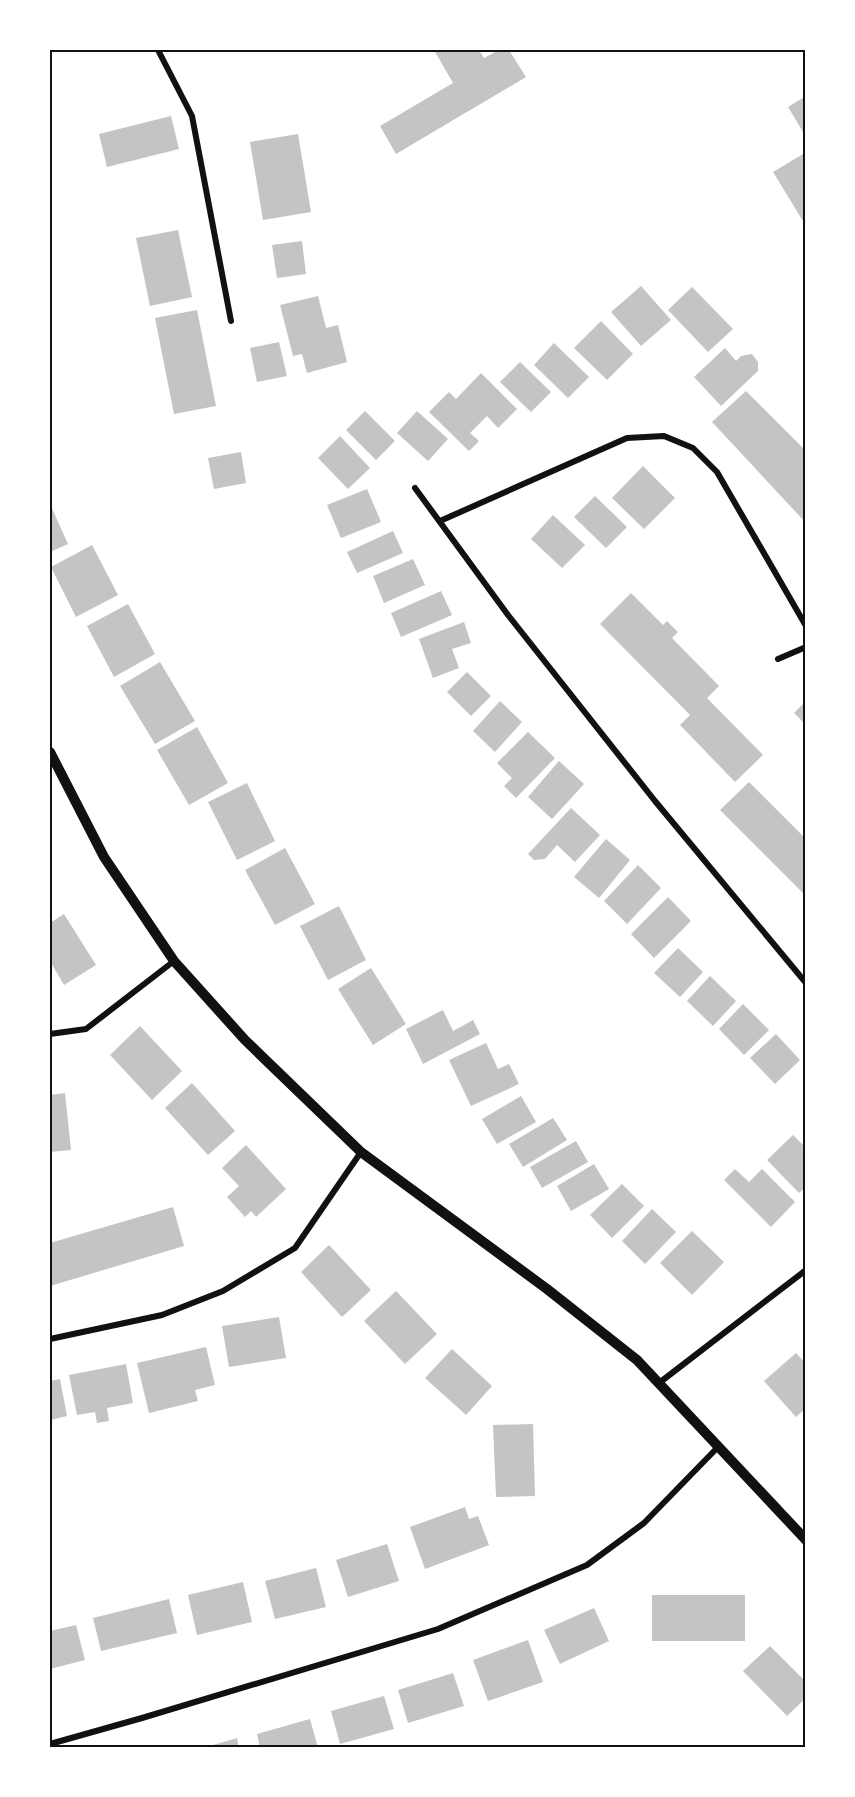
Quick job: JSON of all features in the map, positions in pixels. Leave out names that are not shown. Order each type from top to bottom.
[{"type":"street","points":[[158,50],[192,116],[231,321]]},
{"type":"street","points":[[440,521],[627,438],[664,436],[693,448],[717,472],[806,626]]},
{"type":"street","points":[[415,488],[515,625],[655,801],[806,983]]},
{"type":"street","points":[[778,658],[806,647]]},
{"type":"street","points":[[50,752],[104,857],[174,961],[245,1040],[362,1152],[548,1289],[637,1360],[806,1540]]},
{"type":"street","points":[[50,1034],[86,1029],[174,961]]},
{"type":"street","points":[[50,1339],[162,1315],[223,1291],[286,1254],[295,1248],[362,1152]]},
{"type":"street","points":[[659,1383],[806,1270]]},
{"type":"street","points":[[50,1744],[438,1629],[587,1565],[644,1523],[718,1447]]},
{"type":"building","points":[[434,50],[479,50],[484,58],[499,50],[509,50],[526,77],[396,154],[380,126],[453,83]]},
{"type":"building","points":[[806,96],[806,137],[788,107]]},
{"type":"building","points":[[171,116],[179,149],[107,167],[99,134]]},
{"type":"building","points":[[298,134],[311,212],[263,220],[250,142]]},
{"type":"building","points":[[803,154],[806,159],[806,226],[773,172]]},
{"type":"building","points":[[178,230],[192,297],[150,306],[136,238]]},
{"type":"building","points":[[302,241],[306,274],[277,278],[272,245]]},
{"type":"building","points":[[641,286],[671,320],[641,346],[611,312]]},
{"type":"building","points":[[692,287],[733,329],[708,352],[668,310]]},
{"type":"building","points":[[318,296],[326,328],[338,325],[347,362],[307,373],[302,354],[293,356],[280,305]]},
{"type":"building","points":[[197,310],[216,406],[174,414],[155,318]]},
{"type":"building","points":[[601,321],[633,354],[607,380],[574,348]]},
{"type":"building","points":[[279,342],[287,376],[257,382],[250,348]]},
{"type":"building","points":[[554,343],[589,377],[568,398],[534,365]]},
{"type":"building","points":[[725,348],[736,361],[741,356],[752,354],[758,362],[758,371],[721,406],[694,377]]},
{"type":"building","points":[[520,362],[551,392],[531,412],[500,382]]},
{"type":"building","points":[[481,373],[517,409],[498,428],[487,416],[470,433],[479,441],[469,451],[429,412],[449,392],[456,399]]},
{"type":"building","points":[[746,391],[806,451],[806,523],[712,422]]},
{"type":"building","points":[[365,411],[395,441],[376,460],[346,430]]},
{"type":"building","points":[[417,411],[448,439],[428,461],[397,433]]},
{"type":"building","points":[[340,436],[370,468],[348,489],[318,458]]},
{"type":"building","points":[[241,452],[246,483],[214,489],[208,458]]},
{"type":"building","points":[[643,466],[675,498],[644,529],[612,498]]},
{"type":"building","points":[[367,489],[381,522],[341,538],[327,505]]},
{"type":"building","points":[[595,496],[627,527],[606,548],[574,517]]},
{"type":"building","points":[[50,504],[68,544],[50,552]]},
{"type":"building","points":[[553,515],[585,545],[562,568],[531,539]]},
{"type":"building","points":[[393,531],[403,553],[357,573],[347,552]]},
{"type":"building","points":[[92,545],[118,595],[76,617],[51,567]]},
{"type":"building","points":[[413,559],[425,585],[384,603],[373,576]]},
{"type":"building","points":[[441,591],[452,615],[401,637],[391,613]]},
{"type":"building","points":[[631,593],[663,625],[667,621],[678,632],[672,638],[719,686],[707,698],[763,755],[735,782],[680,725],[690,715],[600,624]]},
{"type":"building","points":[[128,604],[155,654],[114,677],[87,626]]},
{"type":"building","points":[[464,622],[471,643],[452,649],[459,668],[433,678],[419,639]]},
{"type":"building","points":[[160,662],[195,721],[155,744],[120,686]]},
{"type":"building","points":[[467,672],[491,696],[471,716],[447,692]]},
{"type":"building","points":[[500,701],[522,722],[495,752],[473,731]]},
{"type":"building","points":[[806,701],[806,725],[794,713]]},
{"type":"building","points":[[197,727],[228,783],[189,805],[157,750]]},
{"type":"building","points":[[528,732],[555,758],[516,798],[504,786],[512,778],[497,763]]},
{"type":"building","points":[[559,761],[584,784],[552,819],[528,797]]},
{"type":"building","points":[[749,782],[806,839],[806,896],[720,810]]},
{"type":"building","points":[[247,783],[275,841],[237,860],[208,802]]},
{"type":"building","points":[[571,808],[600,835],[575,862],[557,845],[545,859],[534,860],[528,854]]},
{"type":"building","points":[[606,839],[630,860],[599,898],[574,877]]},
{"type":"building","points":[[285,848],[315,904],[275,925],[245,870]]},
{"type":"building","points":[[638,865],[661,888],[627,924],[604,901]]},
{"type":"building","points":[[668,897],[691,921],[654,958],[631,934]]},
{"type":"building","points":[[339,906],[366,960],[328,980],[300,926]]},
{"type":"building","points":[[64,914],[96,965],[64,985],[50,961],[50,923]]},
{"type":"building","points":[[678,948],[703,972],[680,997],[654,973]]},
{"type":"building","points":[[371,968],[406,1024],[373,1045],[338,989]]},
{"type":"building","points":[[710,976],[736,1001],[713,1026],[687,1001]]},
{"type":"building","points":[[743,1004],[769,1030],[744,1055],[719,1029]]},
{"type":"building","points":[[443,1010],[453,1031],[473,1020],[480,1034],[423,1064],[406,1029]]},
{"type":"building","points":[[140,1026],[182,1071],[152,1100],[110,1055]]},
{"type":"building","points":[[776,1034],[800,1060],[775,1084],[750,1058]]},
{"type":"building","points":[[486,1043],[498,1069],[509,1064],[519,1084],[471,1106],[449,1060]]},
{"type":"building","points":[[192,1083],[235,1131],[208,1155],[165,1108]]},
{"type":"building","points":[[65,1093],[71,1150],[50,1152],[50,1095]]},
{"type":"building","points":[[521,1096],[536,1122],[497,1144],[482,1119]]},
{"type":"building","points":[[553,1118],[567,1140],[523,1167],[509,1144]]},
{"type":"building","points":[[793,1135],[806,1148],[806,1187],[799,1193],[767,1160]]},
{"type":"building","points":[[576,1141],[588,1162],[542,1188],[530,1167]]},
{"type":"building","points":[[246,1145],[286,1189],[256,1217],[251,1211],[245,1217],[227,1197],[239,1186],[222,1168]]},
{"type":"building","points":[[594,1164],[609,1189],[571,1211],[557,1186]]},
{"type":"building","points":[[735,1169],[749,1182],[762,1169],[795,1202],[771,1227],[724,1180]]},
{"type":"building","points":[[622,1184],[644,1206],[612,1238],[590,1215]]},
{"type":"building","points":[[173,1207],[184,1246],[50,1286],[50,1243]]},
{"type":"building","points":[[652,1209],[676,1232],[645,1264],[622,1241]]},
{"type":"building","points":[[692,1231],[724,1262],[692,1295],[660,1263]]},
{"type":"building","points":[[329,1245],[371,1290],[342,1317],[301,1272]]},
{"type":"building","points":[[396,1291],[437,1334],[405,1364],[364,1321]]},
{"type":"building","points":[[279,1317],[286,1358],[229,1367],[222,1326]]},
{"type":"building","points":[[206,1347],[215,1385],[195,1390],[198,1401],[149,1413],[137,1363]]},
{"type":"building","points":[[452,1349],[492,1386],[466,1415],[425,1378]]},
{"type":"building","points":[[796,1353],[806,1364],[806,1408],[796,1417],[764,1381]]},
{"type":"building","points":[[126,1364],[133,1403],[107,1408],[109,1421],[97,1423],[95,1412],[77,1415],[69,1375]]},
{"type":"building","points":[[60,1379],[67,1416],[50,1420],[50,1381]]},
{"type":"building","points":[[533,1424],[535,1496],[496,1497],[493,1425]]},
{"type":"building","points":[[465,1507],[469,1519],[478,1516],[489,1545],[425,1569],[410,1527]]},
{"type":"building","points":[[387,1544],[399,1581],[348,1597],[336,1560]]},
{"type":"building","points":[[316,1568],[326,1607],[275,1619],[265,1581]]},
{"type":"building","points":[[243,1582],[252,1622],[197,1635],[188,1595]]},
{"type":"building","points":[[652,1595],[745,1595],[745,1641],[652,1641]]},
{"type":"building","points":[[169,1599],[177,1633],[101,1651],[93,1618]]},
{"type":"building","points":[[594,1608],[609,1641],[560,1664],[544,1630]]},
{"type":"building","points":[[76,1625],[85,1660],[50,1669],[50,1631]]},
{"type":"building","points":[[528,1640],[543,1682],[488,1701],[473,1660]]},
{"type":"building","points":[[770,1646],[806,1682],[806,1698],[787,1716],[743,1671]]},
{"type":"building","points":[[453,1673],[464,1706],[408,1723],[398,1690]]},
{"type":"building","points":[[384,1696],[394,1729],[340,1744],[331,1711]]},
{"type":"building","points":[[310,1719],[318,1748],[260,1748],[257,1734]]},
{"type":"building","points":[[237,1738],[239,1748],[206,1748],[206,1747]]}]
